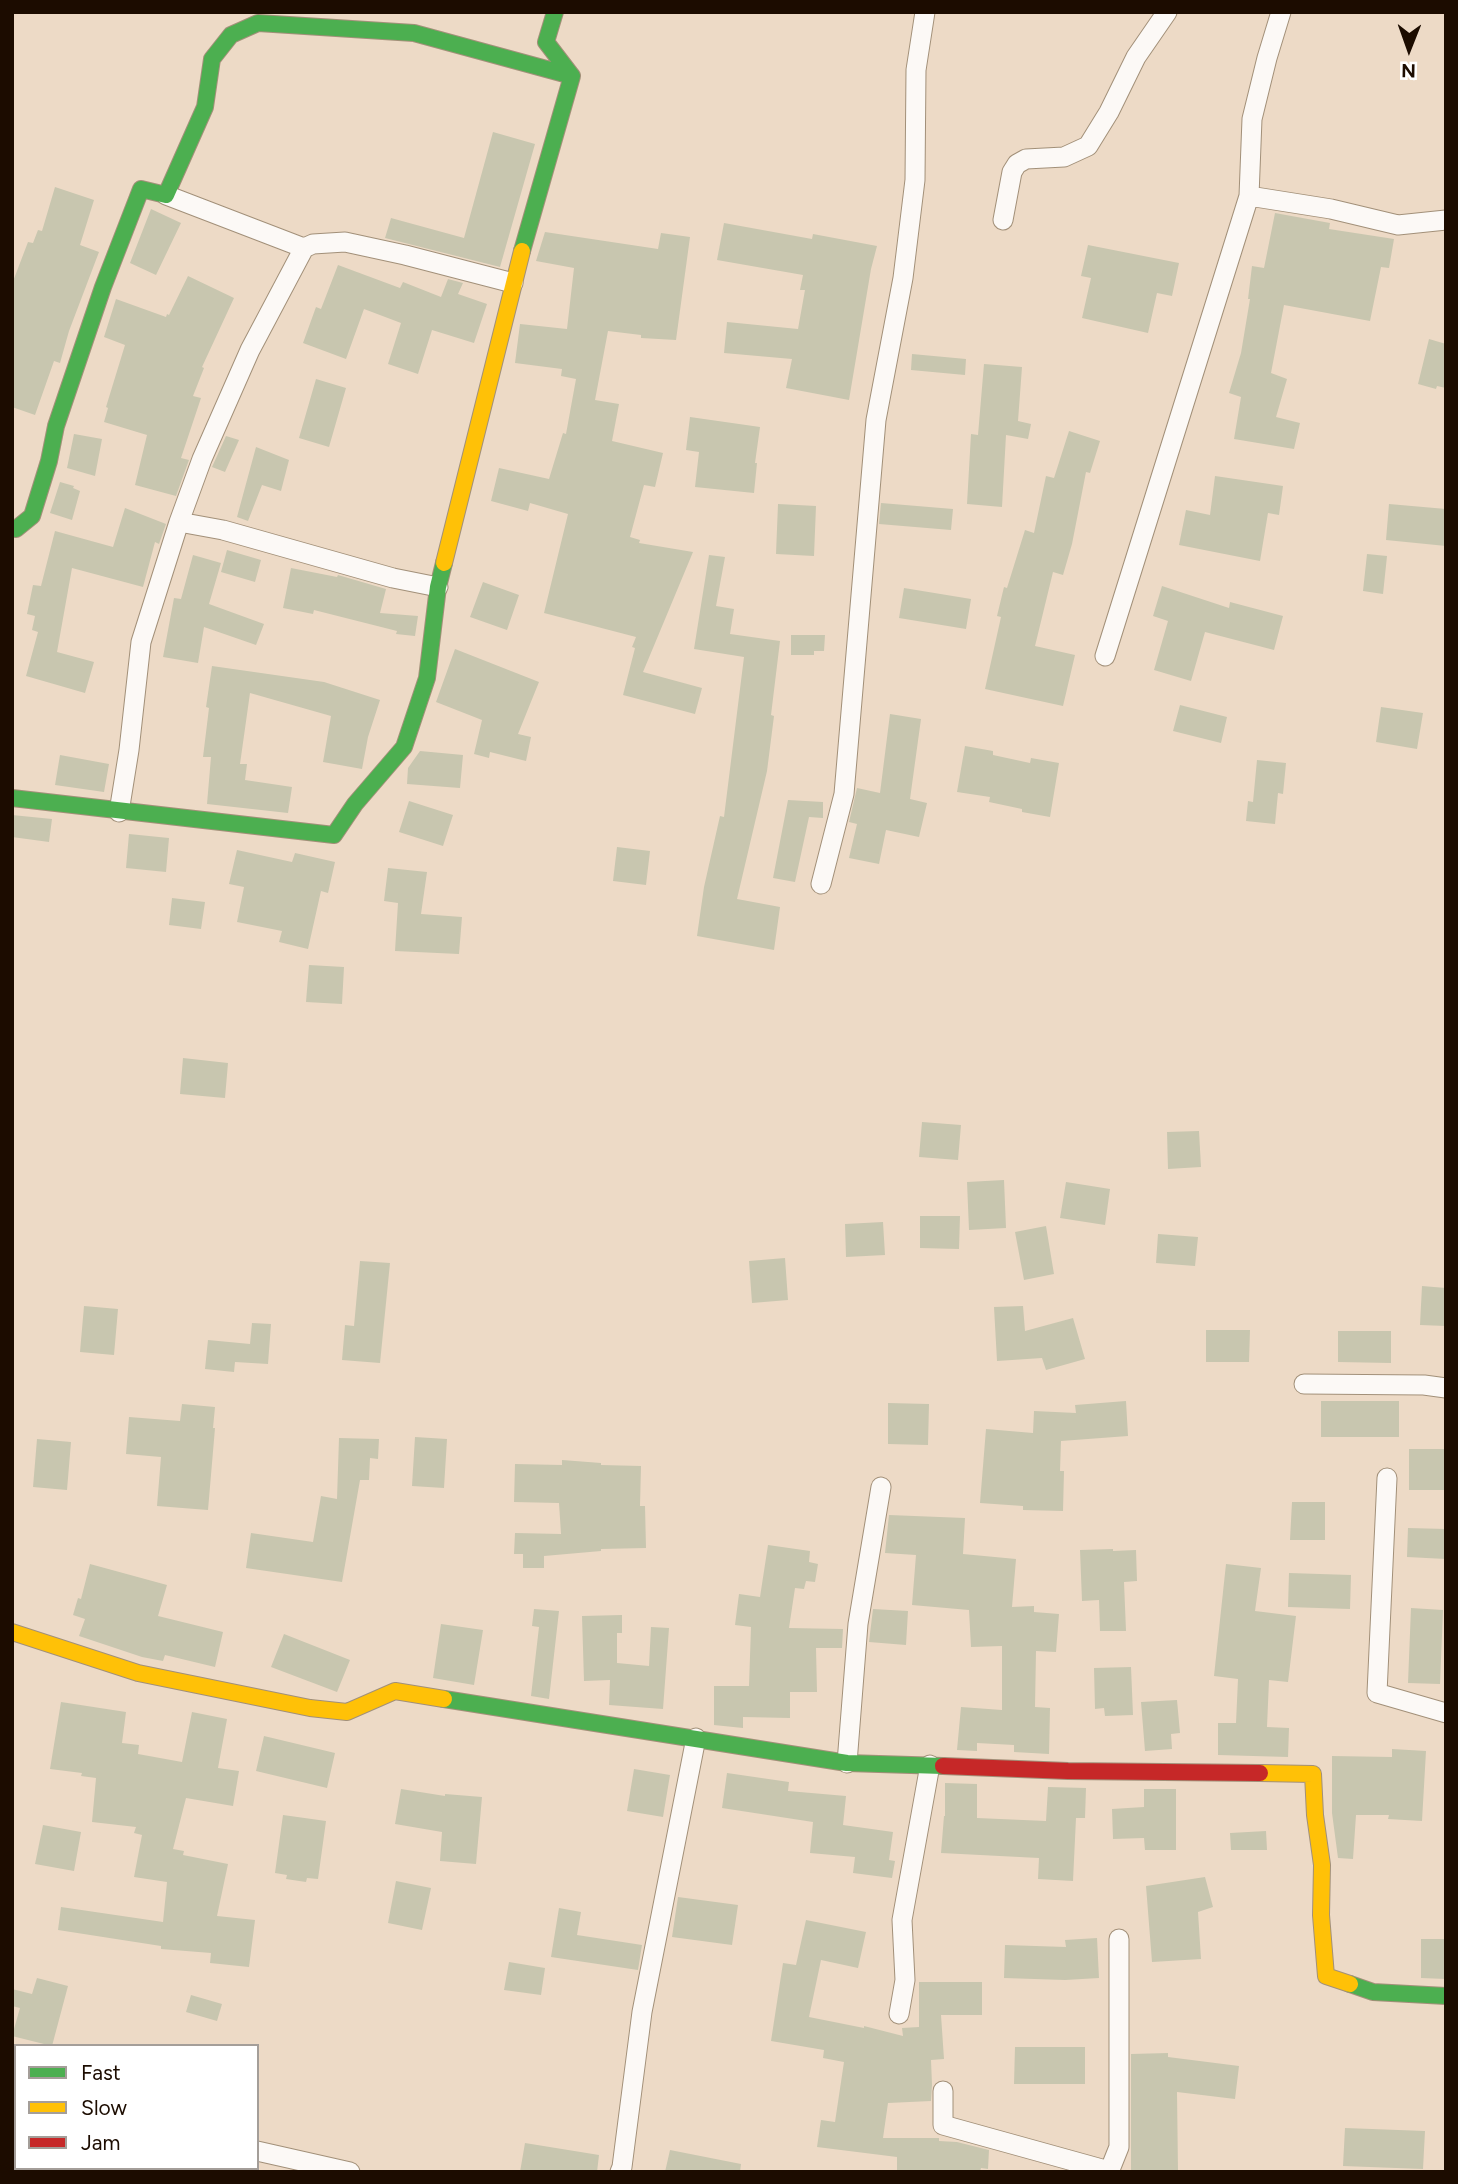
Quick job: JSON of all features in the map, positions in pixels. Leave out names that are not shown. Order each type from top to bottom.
[{"type":"street","points":[[555,12],[546,42],[572,76]]},
{"type":"street","points":[[821,884],[844,794],[876,419],[903,278],[915,180],[916,70],[925,12]]},
{"type":"street","points":[[1003,220],[1012,172],[1017,164],[1026,159],[1064,157],[1088,146],[1109,112],[1136,57],[1167,12]]},
{"type":"street","points":[[1105,656],[1249,196],[1252,119],[1281,12]]},
{"type":"street","points":[[166,195],[205,107],[212,60],[231,35],[258,23],[414,33],[572,76]]},
{"type":"street","points":[[12,798],[334,835],[355,804],[404,747],[427,678],[438,587],[513,283],[572,76]]},
{"type":"street","points":[[12,528],[16,529],[32,516],[49,461],[56,426],[103,287],[141,189],[166,195],[304,248]]},
{"type":"street","points":[[1249,196],[1331,209],[1398,226],[1446,220]]},
{"type":"street","points":[[119,812],[141,642],[179,522],[202,460],[250,350],[304,248],[313,244],[345,242],[513,283]]},
{"type":"street","points":[[179,522],[223,530],[393,578],[438,587]]},
{"type":"street","points":[[1304,1384],[1424,1385],[1446,1388]]},
{"type":"street","points":[[1387,1478],[1377,1693],[1446,1713]]},
{"type":"street","points":[[847,1762],[858,1624],[881,1488]]},
{"type":"street","points":[[12,1632],[138,1672],[310,1708],[347,1712],[395,1691],[847,1762],[1068,1771],[1313,1774],[1322,1865],[1321,1915],[1326,1976],[1373,1992],[1446,1996]]},
{"type":"street","points":[[620,2172],[642,2012],[696,1738]]},
{"type":"street","points":[[899,2014],[905,1980],[902,1920],[930,1765]]},
{"type":"street","points":[[943,2091],[943,2125],[1109,2171],[1119,2147],[1119,1940]]},
{"type":"street","points":[[259,2151],[351,2172]]},
{"type":"building","points":[[493,132],[535,144],[500,267],[385,238],[391,218],[464,238]]},
{"type":"building","points":[[55,187],[94,200],[80,245],[99,252],[69,331],[60,363],[54,361],[35,415],[12,407],[12,284],[28,242],[33,243],[38,230],[42,231]]},
{"type":"building","points":[[151,209],[181,223],[156,275],[130,263]]},
{"type":"building","points":[[1275,213],[1330,223],[1329,229],[1394,239],[1389,268],[1381,267],[1370,321],[1284,305],[1271,373],[1287,379],[1276,417],[1300,423],[1294,449],[1234,439],[1241,397],[1229,393],[1241,353],[1250,299],[1252,266],[1264,268]]},
{"type":"building","points":[[724,223],[812,239],[813,234],[877,246],[849,400],[786,388],[792,359],[724,353],[727,322],[798,329],[805,290],[800,290],[803,275],[717,260]]},
{"type":"building","points":[[545,232],[658,249],[661,233],[690,237],[676,340],[641,338],[641,335],[608,331],[595,400],[619,404],[612,441],[663,453],[655,487],[644,485],[630,537],[640,540],[639,543],[693,552],[643,672],[702,688],[695,714],[623,695],[636,637],[544,613],[568,514],[530,503],[528,511],[491,501],[499,468],[549,479],[563,433],[566,434],[576,379],[561,376],[562,369],[515,363],[520,324],[567,329],[574,268],[536,261]]},
{"type":"building","points":[[1088,245],[1179,263],[1172,296],[1157,293],[1148,333],[1082,318],[1091,278],[1081,276]]},
{"type":"building","points":[[338,265],[400,288],[403,282],[441,297],[448,279],[463,283],[458,294],[487,304],[474,343],[432,330],[418,374],[388,364],[401,323],[364,309],[346,359],[303,343],[316,307],[321,309]]},
{"type":"building","points":[[188,276],[234,298],[202,367],[204,368],[193,396],[201,398],[181,458],[189,460],[176,496],[135,485],[147,435],[104,422],[125,345],[104,337],[116,299],[166,317]]},
{"type":"building","points":[[1429,339],[1446,344],[1446,388],[1437,386],[1436,389],[1418,384]]},
{"type":"building","points":[[912,354],[966,359],[965,375],[911,370]]},
{"type":"building","points":[[984,364],[1022,367],[1018,421],[1031,424],[1028,439],[1006,435],[1002,507],[967,504],[971,434],[978,435]]},
{"type":"building","points":[[316,379],[346,388],[329,447],[299,438]]},
{"type":"building","points":[[690,417],[760,427],[754,493],[695,487],[699,452],[686,450]]},
{"type":"building","points":[[1069,431],[1100,441],[1090,473],[1086,472],[1063,575],[1053,572],[1035,646],[1075,655],[1063,706],[985,689],[1001,617],[997,616],[1004,587],[1007,588],[1025,530],[1034,533],[1046,476],[1054,478]]},
{"type":"building","points":[[74,434],[102,439],[95,476],[67,468]]},
{"type":"building","points":[[226,436],[239,440],[225,472],[212,467]]},
{"type":"building","points":[[256,447],[289,460],[281,491],[262,485],[248,521],[237,517]]},
{"type":"building","points":[[1215,476],[1283,486],[1279,515],[1268,513],[1260,561],[1179,545],[1186,510],[1210,515]]},
{"type":"building","points":[[60,482],[80,491],[72,520],[50,513]]},
{"type":"building","points":[[881,503],[953,509],[951,530],[879,524]]},
{"type":"building","points":[[778,504],[816,506],[814,556],[776,554]]},
{"type":"building","points":[[1389,504],[1446,509],[1446,546],[1386,540]]},
{"type":"building","points":[[125,508],[166,524],[159,544],[155,542],[143,587],[72,568],[57,652],[94,662],[85,693],[26,676],[38,632],[32,630],[35,616],[27,614],[33,585],[41,586],[55,531],[113,547]]},
{"type":"building","points":[[227,550],[261,560],[255,582],[221,572]]},
{"type":"building","points":[[1367,554],[1387,556],[1383,594],[1363,591]]},
{"type":"building","points":[[193,555],[221,563],[209,604],[264,624],[256,645],[204,627],[198,663],[163,657],[174,598],[181,599]]},
{"type":"building","points":[[709,555],[725,557],[716,606],[734,609],[730,634],[780,641],[767,771],[737,899],[780,907],[774,950],[697,936],[704,887],[720,816],[724,817],[744,657],[694,649]]},
{"type":"building","points":[[291,568],[337,577],[338,575],[386,589],[380,613],[418,616],[415,636],[396,634],[397,631],[314,610],[313,614],[283,608]]},
{"type":"building","points":[[483,582],[519,595],[507,630],[470,617]]},
{"type":"building","points":[[1162,586],[1229,608],[1230,602],[1283,616],[1274,650],[1205,632],[1191,681],[1154,670],[1168,621],[1153,616]]},
{"type":"building","points":[[904,588],[971,599],[966,629],[899,618]]},
{"type":"building","points":[[791,635],[825,635],[824,651],[814,651],[814,655],[791,655]]},
{"type":"building","points":[[455,649],[539,682],[518,734],[531,737],[526,761],[490,752],[489,758],[474,754],[482,720],[436,702]]},
{"type":"building","points":[[212,666],[324,682],[380,700],[368,737],[362,769],[323,762],[331,716],[250,693],[240,764],[247,764],[245,780],[292,787],[288,813],[207,804],[211,757],[203,757]]},
{"type":"building","points":[[1180,705],[1227,717],[1221,743],[1173,731]]},
{"type":"building","points":[[1381,707],[1423,713],[1417,749],[1376,742]]},
{"type":"building","points":[[890,714],[921,719],[910,799],[927,803],[919,837],[886,830],[879,864],[849,858],[857,824],[849,822],[857,788],[880,793]]},
{"type":"building","points":[[965,746],[993,751],[993,755],[1030,763],[1031,758],[1059,763],[1050,817],[989,802],[990,797],[957,792]]},
{"type":"building","points":[[420,751],[463,755],[460,788],[407,784],[408,768]]},
{"type":"building","points":[[60,755],[109,764],[104,792],[55,785]]},
{"type":"building","points":[[1257,760],[1286,763],[1283,794],[1278,793],[1275,824],[1246,821],[1248,801],[1253,802]]},
{"type":"building","points":[[788,800],[823,802],[823,818],[809,817],[795,882],[773,878]]},
{"type":"building","points":[[409,801],[453,815],[443,846],[399,832]]},
{"type":"building","points":[[12,815],[52,819],[49,842],[12,837]]},
{"type":"building","points":[[129,834],[169,838],[166,872],[126,868]]},
{"type":"building","points":[[617,847],[650,851],[646,885],[613,881]]},
{"type":"building","points":[[237,850],[292,862],[295,853],[335,862],[328,893],[321,891],[308,949],[279,942],[282,931],[237,922],[244,887],[229,884]]},
{"type":"building","points":[[388,868],[427,872],[421,914],[462,917],[459,954],[395,951],[398,903],[384,901]]},
{"type":"building","points":[[172,898],[205,902],[201,929],[169,925]]},
{"type":"building","points":[[309,965],[344,967],[342,1004],[306,1002]]},
{"type":"building","points":[[183,1058],[228,1063],[225,1098],[180,1094]]},
{"type":"building","points":[[922,1122],[961,1125],[958,1160],[919,1157]]},
{"type":"building","points":[[1199,1131],[1201,1167],[1168,1169],[1167,1132]]},
{"type":"building","points":[[1004,1180],[1006,1228],[969,1230],[967,1182]]},
{"type":"building","points":[[1066,1182],[1110,1189],[1105,1225],[1060,1218]]},
{"type":"building","points":[[920,1216],[960,1216],[959,1249],[920,1248]]},
{"type":"building","points":[[883,1222],[885,1255],[846,1257],[845,1224]]},
{"type":"building","points":[[1046,1226],[1054,1274],[1024,1280],[1015,1232]]},
{"type":"building","points":[[1158,1234],[1198,1237],[1195,1266],[1156,1263]]},
{"type":"building","points":[[785,1258],[788,1300],[752,1303],[749,1261]]},
{"type":"building","points":[[360,1261],[390,1263],[380,1363],[342,1360],[345,1325],[354,1326]]},
{"type":"building","points":[[1422,1286],[1446,1288],[1446,1326],[1420,1325]]},
{"type":"building","points":[[84,1306],[118,1309],[114,1355],[80,1352]]},
{"type":"building","points":[[1023,1306],[1025,1331],[1073,1318],[1085,1359],[1046,1370],[1042,1358],[997,1361],[994,1307]]},
{"type":"building","points":[[252,1323],[271,1324],[268,1364],[235,1362],[234,1372],[205,1369],[208,1340],[250,1344]]},
{"type":"building","points":[[1206,1330],[1250,1330],[1249,1362],[1206,1362]]},
{"type":"building","points":[[1338,1331],[1391,1331],[1391,1363],[1338,1362]]},
{"type":"building","points":[[1126,1401],[1128,1436],[1061,1441],[1060,1471],[1064,1471],[1063,1511],[1023,1510],[1023,1506],[980,1503],[986,1429],[1033,1433],[1034,1411],[1076,1413],[1075,1405]]},
{"type":"building","points":[[1321,1401],[1399,1401],[1399,1437],[1321,1437]]},
{"type":"building","points":[[888,1403],[929,1404],[928,1445],[888,1444]]},
{"type":"building","points":[[182,1404],[215,1407],[208,1510],[157,1506],[161,1457],[126,1454],[129,1417],[180,1421]]},
{"type":"building","points":[[415,1437],[447,1439],[444,1488],[412,1486]]},
{"type":"building","points":[[339,1438],[379,1439],[378,1459],[370,1458],[369,1480],[360,1480],[342,1582],[246,1568],[251,1533],[313,1542],[321,1496],[337,1499]]},
{"type":"building","points":[[37,1439],[71,1442],[67,1490],[33,1487]]},
{"type":"building","points":[[1409,1449],[1446,1449],[1446,1490],[1409,1490]]},
{"type":"building","points":[[562,1460],[641,1466],[640,1506],[645,1506],[646,1548],[601,1549],[544,1556],[544,1568],[523,1568],[523,1554],[514,1554],[515,1533],[561,1534],[559,1503],[514,1502],[515,1464],[562,1465]]},
{"type":"building","points":[[1292,1502],[1325,1502],[1325,1540],[1290,1540]]},
{"type":"building","points":[[889,1515],[965,1518],[963,1554],[1016,1559],[1012,1607],[1034,1606],[1034,1612],[1059,1614],[1056,1652],[1036,1651],[1035,1707],[1050,1708],[1049,1754],[1014,1752],[1014,1745],[977,1743],[977,1751],[957,1750],[961,1707],[1002,1710],[1002,1646],[971,1647],[969,1610],[912,1605],[916,1555],[885,1553]]},
{"type":"building","points":[[1408,1528],[1446,1529],[1446,1559],[1407,1557]]},
{"type":"building","points":[[768,1545],[810,1551],[809,1562],[818,1564],[815,1582],[806,1581],[804,1589],[795,1588],[789,1628],[843,1629],[842,1648],[816,1648],[817,1692],[790,1692],[790,1718],[743,1717],[743,1728],[714,1725],[714,1686],[749,1686],[751,1627],[735,1625],[739,1594],[760,1597]]},
{"type":"building","points":[[1080,1550],[1136,1550],[1137,1581],[1124,1582],[1126,1631],[1100,1631],[1099,1600],[1082,1601]]},
{"type":"building","points":[[90,1564],[167,1585],[158,1616],[223,1632],[215,1667],[165,1655],[163,1661],[142,1657],[79,1636],[85,1619],[73,1615],[78,1598],[81,1599]]},
{"type":"building","points":[[1226,1564],[1261,1568],[1255,1611],[1296,1616],[1288,1682],[1269,1680],[1267,1727],[1289,1728],[1288,1757],[1218,1755],[1218,1723],[1236,1723],[1238,1679],[1214,1676]]},
{"type":"building","points":[[1289,1573],[1351,1575],[1350,1609],[1288,1607]]},
{"type":"building","points":[[1411,1608],[1443,1610],[1440,1684],[1408,1683]]},
{"type":"building","points":[[534,1609],[559,1611],[549,1699],[531,1696],[539,1627],[532,1626]]},
{"type":"building","points":[[873,1609],[908,1611],[906,1645],[869,1642]]},
{"type":"building","points":[[622,1615],[622,1633],[617,1633],[617,1663],[649,1666],[651,1627],[669,1628],[663,1709],[609,1705],[610,1680],[584,1681],[582,1616]]},
{"type":"building","points":[[441,1624],[483,1630],[474,1685],[433,1678]]},
{"type":"building","points":[[284,1634],[350,1660],[337,1692],[271,1667]]},
{"type":"building","points":[[1131,1667],[1133,1715],[1105,1716],[1104,1708],[1095,1709],[1094,1668]]},
{"type":"building","points":[[1177,1700],[1180,1733],[1171,1734],[1172,1749],[1145,1751],[1141,1702]]},
{"type":"building","points":[[61,1702],[126,1712],[122,1743],[139,1745],[138,1754],[182,1762],[192,1712],[227,1719],[218,1768],[239,1771],[233,1806],[186,1798],[173,1849],[184,1851],[183,1855],[228,1864],[217,1916],[255,1920],[249,1967],[210,1963],[211,1953],[161,1949],[161,1946],[58,1930],[61,1907],[163,1922],[167,1882],[134,1877],[142,1835],[134,1833],[136,1827],[92,1822],[96,1778],[81,1776],[82,1773],[50,1769]]},
{"type":"building","points":[[264,1736],[335,1753],[327,1788],[256,1771]]},
{"type":"building","points":[[1392,1749],[1426,1751],[1422,1821],[1388,1819],[1389,1815],[1356,1815],[1353,1859],[1338,1858],[1332,1813],[1332,1756],[1392,1757]]},
{"type":"building","points":[[634,1769],[670,1775],[663,1817],[627,1811]]},
{"type":"building","points":[[727,1773],[789,1782],[788,1791],[846,1796],[843,1825],[893,1832],[889,1860],[895,1861],[892,1878],[853,1873],[855,1857],[810,1853],[813,1822],[722,1808]]},
{"type":"building","points":[[945,1783],[977,1784],[977,1818],[1046,1821],[1048,1787],[1086,1788],[1085,1818],[1076,1818],[1073,1881],[1038,1879],[1039,1858],[941,1853]]},
{"type":"building","points":[[401,1789],[445,1796],[482,1797],[476,1864],[440,1861],[442,1832],[395,1824]]},
{"type":"building","points":[[1144,1789],[1176,1789],[1176,1850],[1145,1850],[1144,1838],[1113,1839],[1112,1809],[1144,1807]]},
{"type":"building","points":[[283,1815],[326,1821],[318,1879],[307,1878],[306,1882],[286,1879],[287,1875],[275,1873]]},
{"type":"building","points":[[43,1825],[81,1832],[74,1871],[35,1864]]},
{"type":"building","points":[[1266,1831],[1267,1850],[1231,1850],[1230,1833]]},
{"type":"building","points":[[1205,1877],[1213,1907],[1198,1912],[1201,1959],[1152,1962],[1146,1886]]},
{"type":"building","points":[[396,1881],[431,1888],[422,1930],[388,1923]]},
{"type":"building","points":[[678,1897],[738,1905],[732,1945],[672,1937]]},
{"type":"building","points":[[559,1908],[581,1912],[577,1935],[642,1945],[638,1970],[551,1957]]},
{"type":"building","points":[[806,1920],[866,1932],[858,1968],[821,1960],[809,2017],[903,2036],[902,2028],[919,2027],[919,1982],[982,1982],[982,2015],[941,2015],[944,2059],[931,2060],[931,2101],[888,2103],[883,2138],[939,2138],[939,2141],[957,2142],[989,2150],[988,2169],[981,2168],[980,2172],[897,2172],[897,2157],[817,2147],[821,2120],[835,2122],[844,2062],[823,2058],[824,2050],[771,2041],[783,1963],[796,1965]]},
{"type":"building","points":[[1097,1938],[1099,1978],[1004,1978],[1005,1945],[1066,1947],[1065,1940]]},
{"type":"building","points":[[1421,1939],[1446,1939],[1446,1979],[1421,1978]]},
{"type":"building","points":[[509,1962],[545,1968],[541,1995],[504,1990]]},
{"type":"building","points":[[37,1978],[68,1986],[53,2044],[12,2036],[20,2008],[12,2006],[12,1989],[32,1994]]},
{"type":"building","points":[[191,1995],[222,2004],[217,2021],[186,2012]]},
{"type":"building","points":[[1015,2047],[1085,2047],[1085,2084],[1014,2084]]},
{"type":"building","points":[[1168,2053],[1168,2057],[1239,2066],[1235,2099],[1177,2092],[1178,2172],[1131,2172],[1131,2054]]},
{"type":"building","points":[[1345,2128],[1425,2131],[1423,2169],[1343,2166]]},
{"type":"building","points":[[525,2143],[599,2155],[597,2172],[520,2172]]},
{"type":"building","points":[[670,2150],[741,2164],[740,2172],[665,2172]]},
{"type":"traffic: fast","points":[[522,251],[572,76],[546,42],[555,12]]},
{"type":"traffic: fast","points":[[12,528],[16,529],[32,516],[49,461],[56,426],[103,287],[141,189],[166,195],[205,107],[212,59],[231,35],[258,23],[414,33],[572,76]]},
{"type":"traffic: fast","points":[[12,798],[334,835],[355,804],[404,747],[427,678],[438,587],[444,563]]},
{"type":"traffic: fast","points":[[444,1699],[847,1763],[943,1766]]},
{"type":"traffic: fast","points":[[1350,1984],[1373,1992],[1446,1996]]},
{"type":"traffic: slow","points":[[444,563],[522,251]]},
{"type":"traffic: slow","points":[[12,1632],[138,1673],[310,1708],[347,1712],[395,1691],[444,1699]]},
{"type":"traffic: slow","points":[[1260,1773],[1313,1774],[1322,1865],[1321,1915],[1326,1976],[1350,1984]]},
{"type":"traffic: jam","points":[[943,1766],[1068,1771],[1260,1773]]}]
